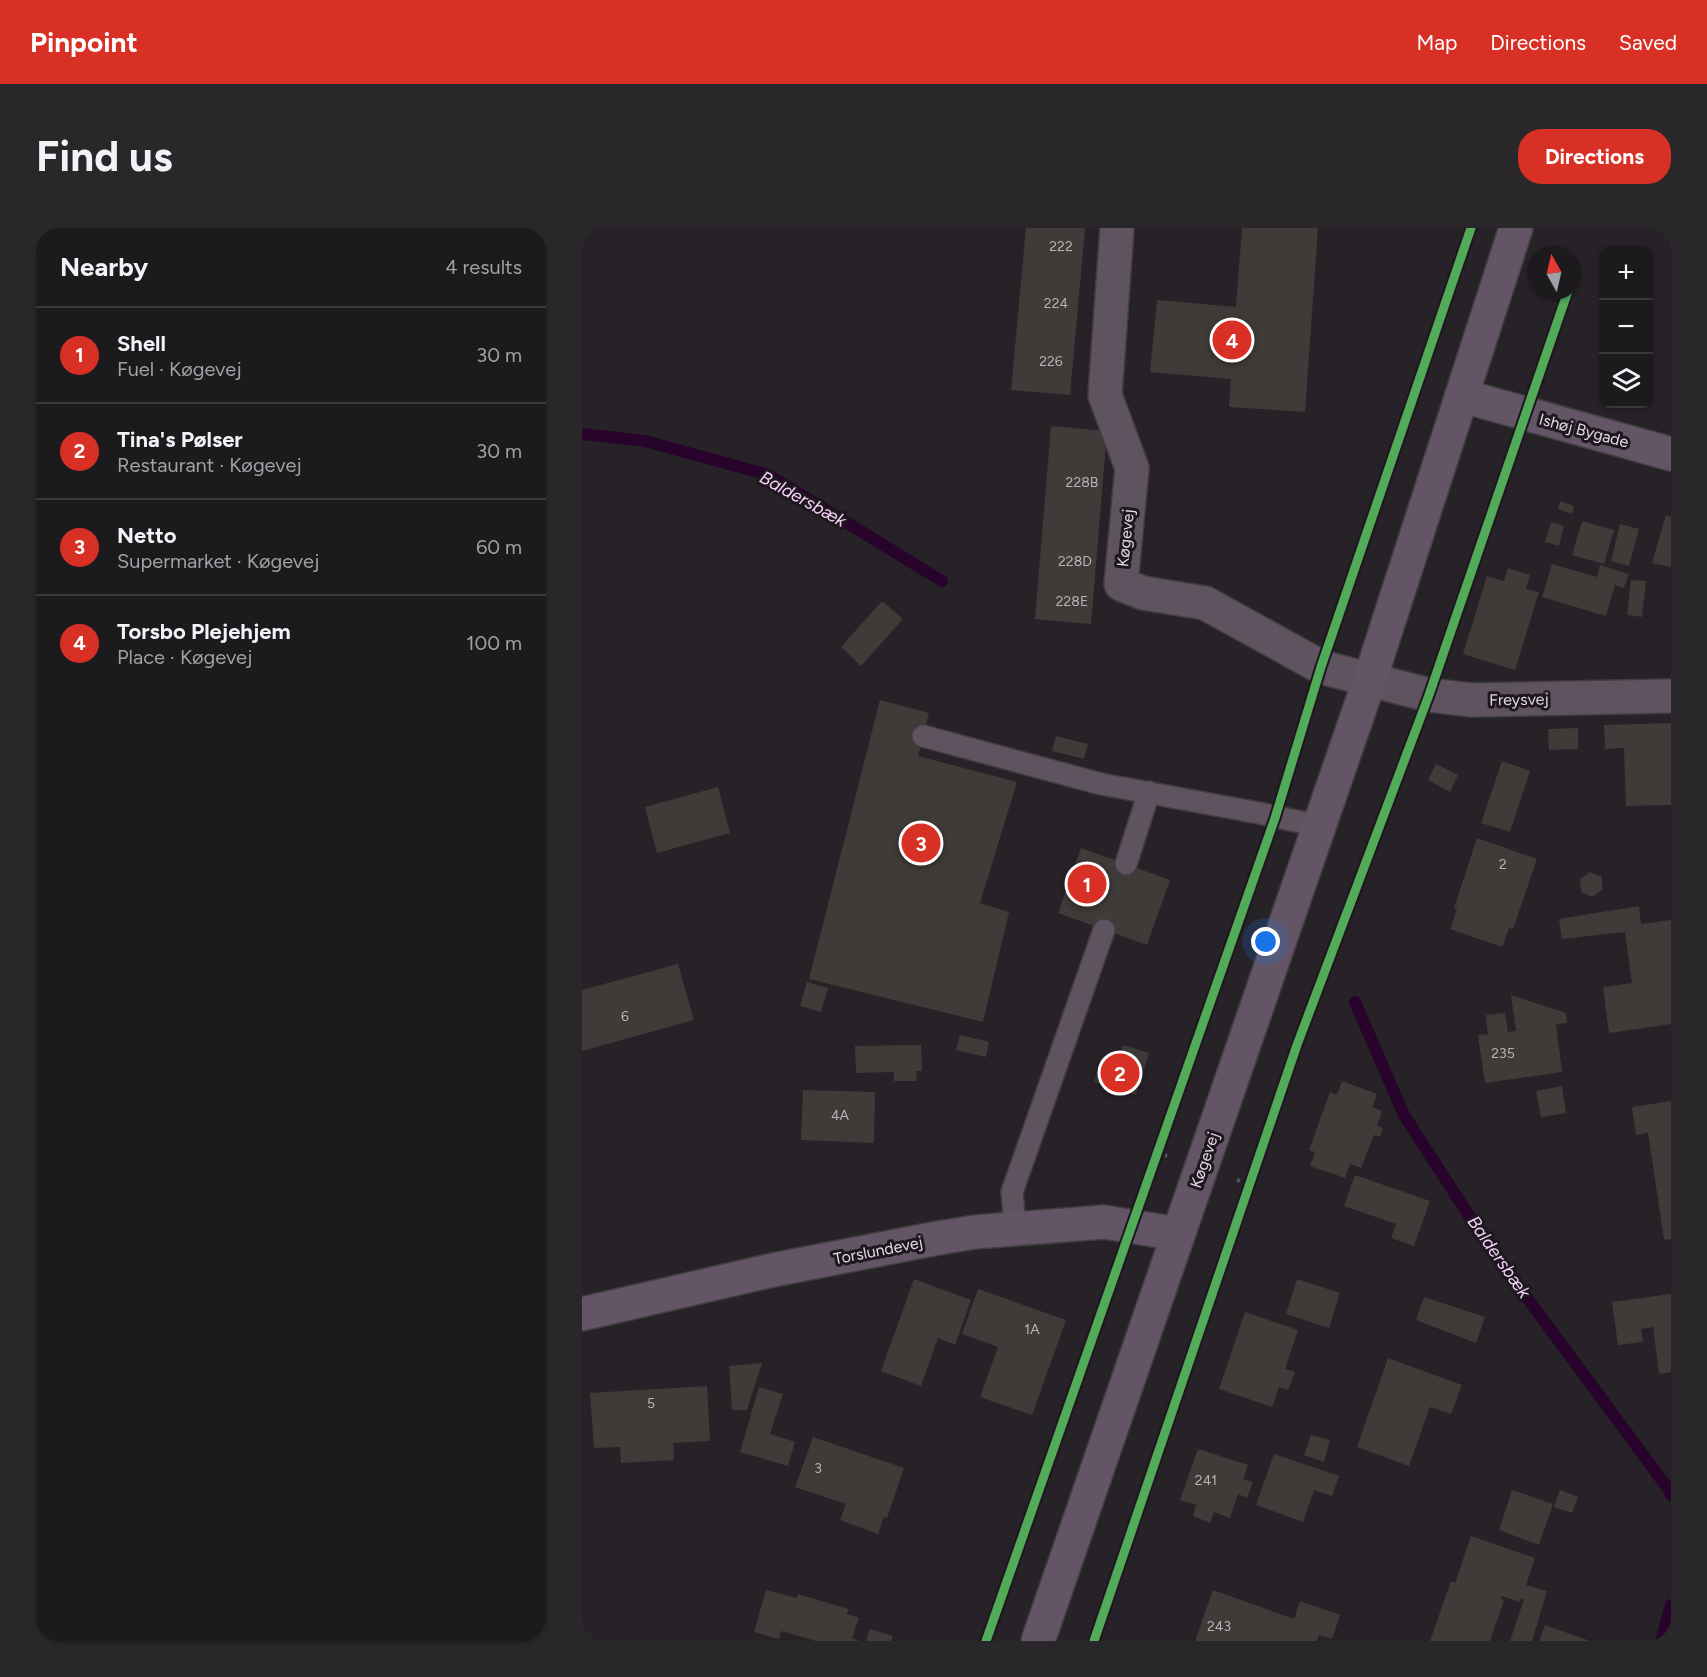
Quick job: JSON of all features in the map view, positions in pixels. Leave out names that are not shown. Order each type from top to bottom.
[{"type":"street","name":"Køgevej","points":[[1117,228],[1105,395],[1132,468],[1121,584],[1143,593],[1205,603],[1321,666],[1370,679]]},
{"type":"street","name":"Køgevej","points":[[1038,1641],[1370,679],[1516,228]]},
{"type":"street","name":"Ishøj Bygade","points":[[1463,396],[1671,454]]},
{"type":"street","name":"Freysvej","points":[[1370,679],[1430,695],[1471,700],[1671,696]]},
{"type":"street","name":"Torslundevej","points":[[582,1314],[796,1266],[933,1239],[1015,1228],[1104,1222],[1178,1234]]},
{"type":"lane","points":[[923,736],[1101,784],[1319,826]]},
{"type":"lane","points":[[1126,864],[1149,792]]},
{"type":"lane","points":[[1015,1228],[1012,1192],[1104,930]]},
{"type":"path","points":[[1154,1163],[1161,1143]]},
{"type":"path","points":[[1247,1194],[1254,1173]]},
{"type":"building","points":[[1026,228],[1085,228],[1070,395],[1011,390]]},
{"type":"building","points":[[1242,228],[1318,228],[1305,412],[1229,407],[1231,379],[1150,372],[1157,300],[1236,307]]},
{"type":"building","points":[[1051,426],[1107,431],[1091,624],[1035,619]]},
{"type":"building","points":[[1560,501],[1574,506],[1572,514],[1558,509]]},
{"type":"building","points":[[1666,515],[1671,517],[1671,567],[1652,563]]},
{"type":"building","points":[[1582,521],[1614,530],[1604,564],[1572,555]]},
{"type":"building","points":[[1551,522],[1564,526],[1559,546],[1545,542]]},
{"type":"building","points":[[1620,524],[1639,529],[1629,566],[1611,561]]},
{"type":"building","points":[[1552,564],[1597,577],[1600,565],[1629,574],[1624,588],[1615,585],[1606,616],[1542,597]]},
{"type":"building","points":[[1508,568],[1530,575],[1526,589],[1539,592],[1515,670],[1463,654],[1487,576],[1504,581]]},
{"type":"building","points":[[1631,580],[1646,581],[1642,617],[1627,615]]},
{"type":"building","points":[[882,601],[903,619],[861,666],[841,647]]},
{"type":"building","points":[[880,700],[929,713],[918,756],[1017,782],[980,903],[1009,912],[983,1022],[809,979]]},
{"type":"building","points":[[1671,723],[1671,805],[1626,806],[1624,748],[1605,749],[1604,725]]},
{"type":"building","points":[[1578,728],[1578,749],[1549,750],[1548,729]]},
{"type":"building","points":[[1056,736],[1088,744],[1084,759],[1052,751]]},
{"type":"building","points":[[1502,761],[1530,771],[1510,832],[1481,823]]},
{"type":"building","points":[[1436,764],[1458,775],[1450,792],[1428,780]]},
{"type":"building","points":[[718,787],[730,833],[657,853],[645,807]]},
{"type":"building","points":[[1477,838],[1537,859],[1513,929],[1509,928],[1502,947],[1450,929],[1457,909],[1454,908]]},
{"type":"building","points":[[1081,848],[1170,880],[1147,945],[1058,913]]},
{"type":"building","points":[[1590,872],[1602,877],[1602,890],[1592,897],[1581,892],[1580,879]]},
{"type":"building","points":[[1639,906],[1641,924],[1671,920],[1671,1024],[1609,1033],[1603,987],[1632,983],[1625,932],[1562,939],[1559,919]]},
{"type":"building","points":[[678,964],[694,1020],[582,1051],[582,990]]},
{"type":"building","points":[[807,982],[828,988],[821,1012],[800,1006]]},
{"type":"building","points":[[1511,995],[1566,1013],[1567,1023],[1556,1024],[1562,1072],[1485,1083],[1478,1035],[1488,1034],[1486,1015],[1505,1013],[1508,1032],[1516,1031]]},
{"type":"building","points":[[960,1035],[989,1042],[986,1057],[956,1050]]},
{"type":"building","points":[[921,1045],[922,1071],[916,1071],[917,1081],[894,1081],[894,1072],[856,1073],[855,1046]]},
{"type":"building","points":[[1123,1045],[1149,1053],[1136,1095],[1094,1082],[1101,1060],[1117,1065]]},
{"type":"building","points":[[1342,1081],[1377,1094],[1372,1107],[1382,1111],[1377,1126],[1383,1128],[1380,1137],[1374,1135],[1361,1168],[1350,1164],[1345,1178],[1310,1166],[1315,1152],[1309,1150],[1330,1092],[1337,1095]]},
{"type":"building","points":[[1562,1086],[1566,1113],[1541,1117],[1536,1091]]},
{"type":"building","points":[[803,1090],[875,1092],[874,1143],[801,1140]]},
{"type":"building","points":[[1671,1101],[1671,1239],[1664,1240],[1648,1133],[1636,1135],[1632,1107]]},
{"type":"building","points":[[1355,1175],[1430,1201],[1414,1246],[1391,1238],[1396,1224],[1344,1206]]},
{"type":"building","points":[[914,1279],[971,1300],[955,1345],[938,1338],[921,1386],[881,1371]]},
{"type":"building","points":[[1297,1279],[1340,1293],[1329,1328],[1286,1314]]},
{"type":"building","points":[[978,1289],[1066,1320],[1032,1415],[980,1397],[998,1347],[962,1334]]},
{"type":"building","points":[[1671,1294],[1671,1372],[1659,1374],[1653,1327],[1641,1329],[1643,1342],[1618,1345],[1612,1302]]},
{"type":"building","points":[[1424,1297],[1485,1317],[1476,1343],[1416,1320]]},
{"type":"building","points":[[1245,1312],[1298,1330],[1285,1369],[1295,1372],[1288,1390],[1279,1387],[1272,1407],[1219,1389]]},
{"type":"building","points":[[1388,1358],[1462,1385],[1451,1414],[1430,1407],[1409,1466],[1357,1447]]},
{"type":"building","points":[[762,1363],[747,1410],[732,1410],[729,1366]]},
{"type":"building","points":[[707,1386],[710,1441],[673,1443],[674,1460],[621,1463],[620,1447],[594,1448],[590,1393]]},
{"type":"building","points":[[759,1387],[783,1394],[770,1434],[795,1442],[788,1466],[740,1452]]},
{"type":"building","points":[[1311,1435],[1330,1440],[1324,1462],[1304,1455]]},
{"type":"building","points":[[813,1437],[904,1468],[887,1518],[884,1517],[878,1534],[840,1520],[846,1504],[795,1487]]},
{"type":"building","points":[[1198,1449],[1248,1465],[1243,1479],[1253,1482],[1247,1498],[1238,1494],[1230,1518],[1214,1512],[1210,1523],[1193,1516],[1196,1505],[1180,1500]]},
{"type":"building","points":[[1274,1454],[1339,1476],[1332,1496],[1314,1490],[1303,1522],[1256,1505]]},
{"type":"building","points":[[1512,1490],[1553,1504],[1539,1545],[1499,1530]]},
{"type":"building","points":[[1560,1490],[1578,1497],[1572,1513],[1554,1507]]},
{"type":"building","points":[[1471,1536],[1535,1558],[1526,1585],[1547,1591],[1532,1641],[1510,1641],[1524,1599],[1520,1602],[1502,1596],[1501,1599],[1504,1600],[1490,1641],[1430,1641],[1451,1581],[1455,1583]]},
{"type":"building","points":[[766,1590],[797,1598],[798,1594],[848,1609],[847,1614],[859,1618],[852,1638],[859,1641],[816,1641],[781,1631],[779,1639],[754,1632]]},
{"type":"building","points":[[1213,1590],[1294,1619],[1300,1601],[1340,1615],[1332,1639],[1319,1635],[1317,1641],[1195,1641]]},
{"type":"building","points":[[1545,1625],[1590,1641],[1539,1641]]},
{"type":"building","points":[[870,1629],[893,1636],[891,1641],[866,1641]]},
{"type":"waterway","name":"Baldersbæk","points":[[582,434],[645,441],[769,475],[942,581]]},
{"type":"waterway","name":"Baldersbæk","points":[[1355,1002],[1404,1115],[1488,1245],[1671,1495]]},
{"type":"waterway","name":"Baldersbæk","points":[[1661,1641],[1671,1605]]},
{"type":"cycle path","points":[[986,1641],[1275,818],[1321,667],[1471,228]]},
{"type":"cycle path","points":[[1094,1641],[1297,1045],[1429,695],[1565,300]]},
{"type":"place","name":"Torsbo Plejehjem","points":[[1232,340]]},
{"type":"place","name":"Netto","points":[[921,843]]},
{"type":"place","name":"Shell","points":[[1087,884]]},
{"type":"place","name":"Tina's Pølser","points":[[1120,1073]]}]
